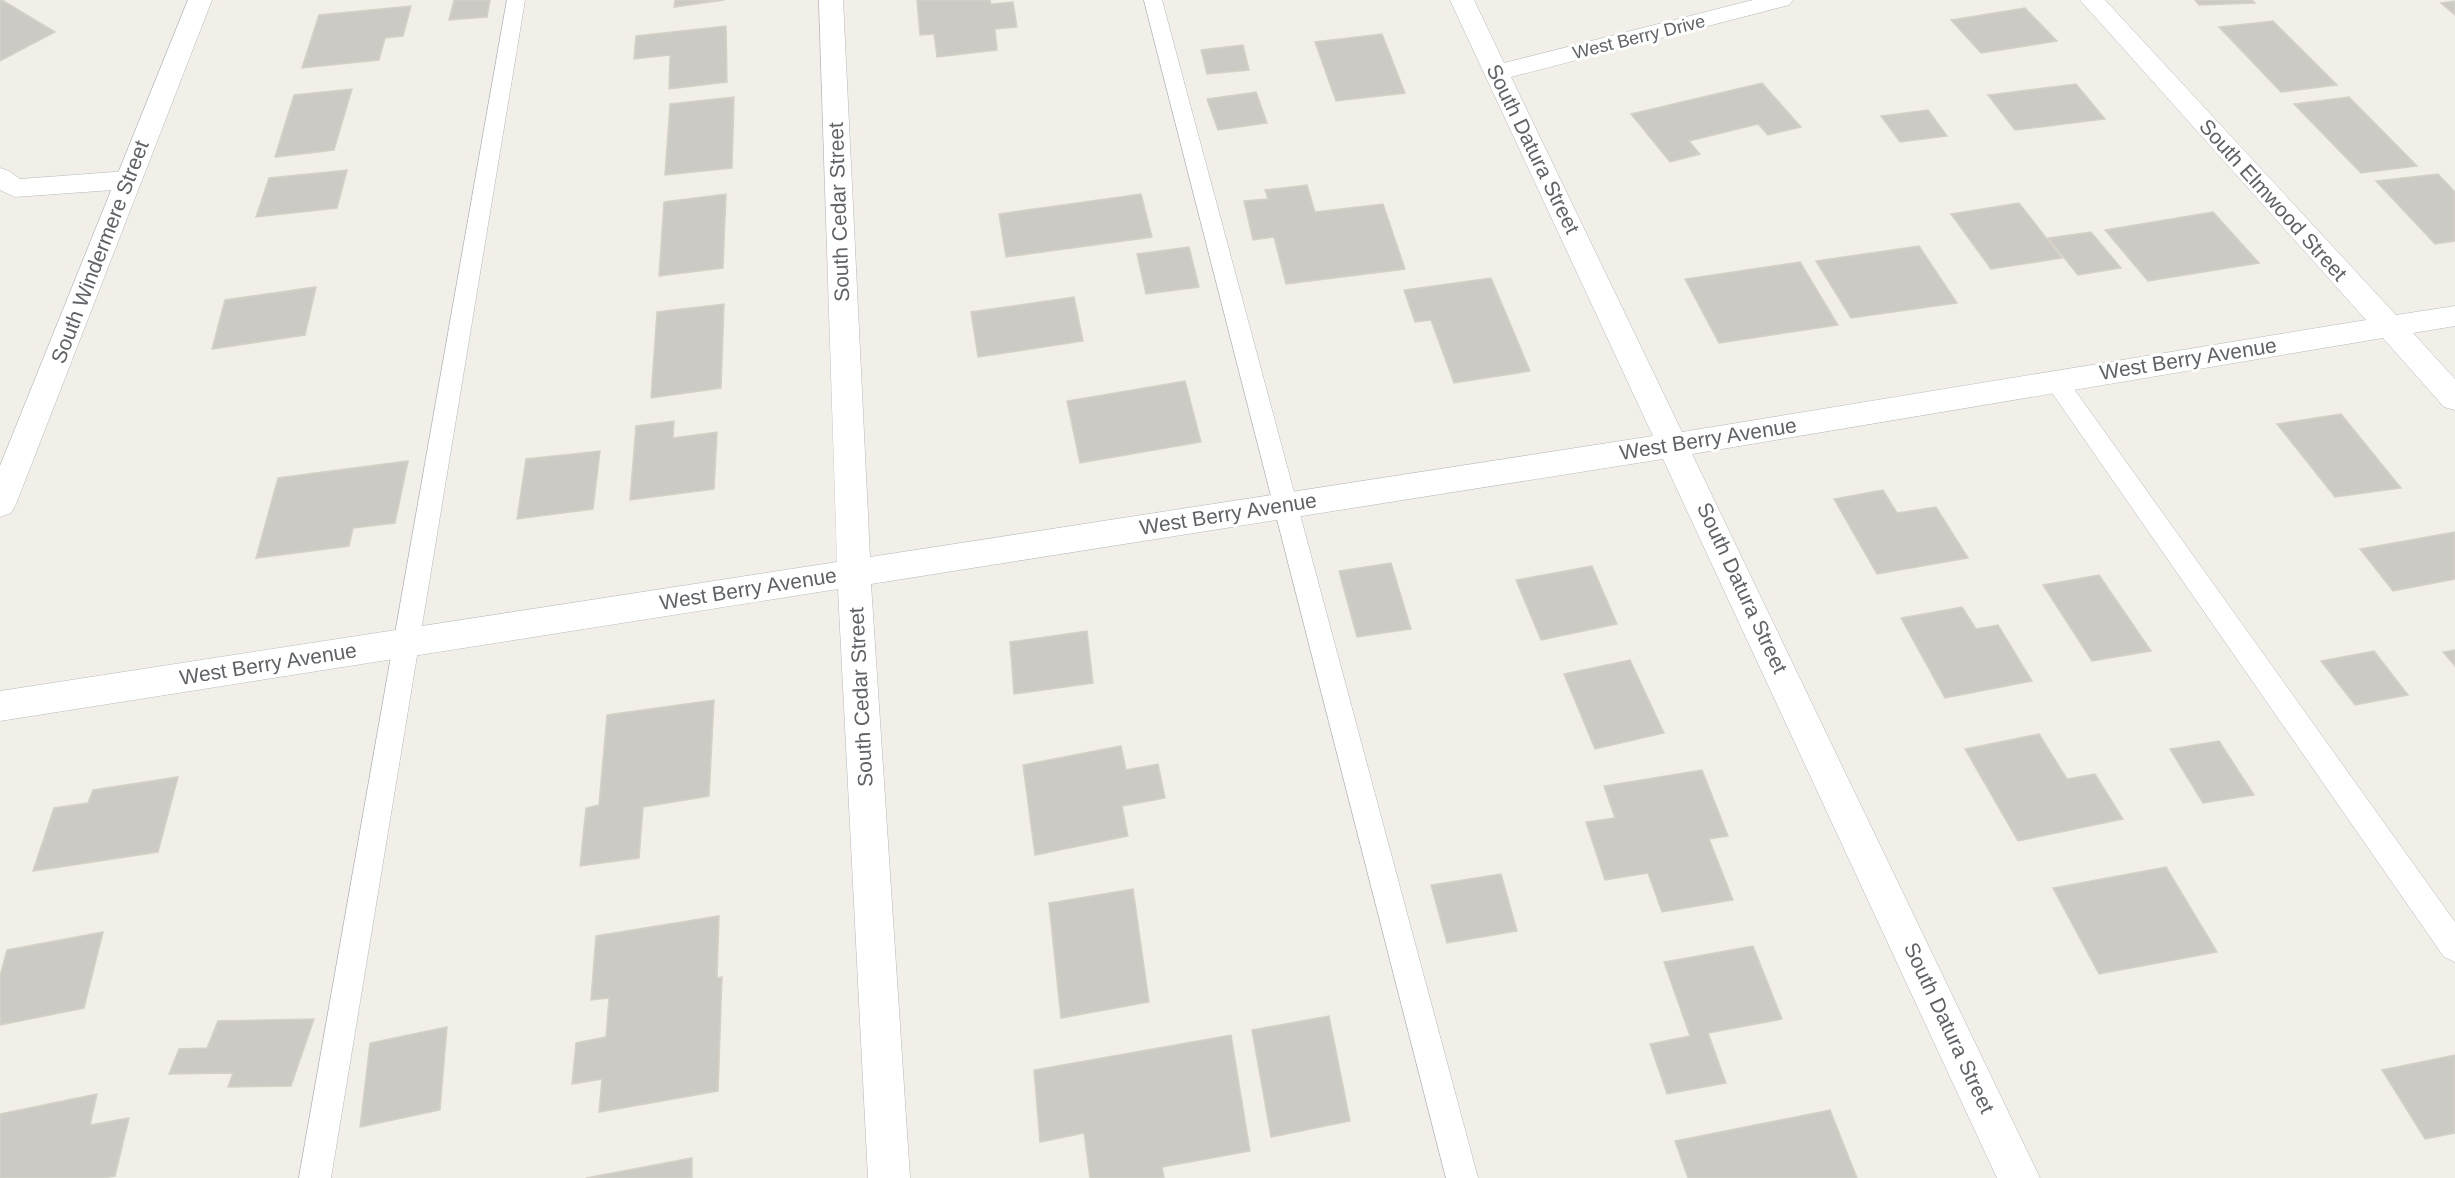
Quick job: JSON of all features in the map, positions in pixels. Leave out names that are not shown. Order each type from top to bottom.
[{"type":"street","name":"South Windermere Street","points":[[0,504],[49,388],[127,180],[200,0]]},
{"type":"street","name":"South Cedar Street","points":[[831,0],[854,572],[889,1178]]},
{"type":"street","name":"South Datura Street","points":[[1462,0],[2019,1178]]},
{"type":"street","name":"West Berry Drive","points":[[1497,73],[1777,0]]},
{"type":"street","name":"South Elmwood Street","points":[[2092,0],[2455,399]]},
{"type":"street","points":[[0,177],[15,188],[127,180]]},
{"type":"street","name":"West Berry Avenue","points":[[0,706],[1674,445],[2455,316]]},
{"type":"lane","points":[[315,1178],[516,0]]},
{"type":"lane","points":[[1153,0],[1462,1178]]},
{"type":"lane","points":[[2056,381],[2455,947]]},
{"type":"building","points":[[0,0],[2,0],[55,32],[0,61]]},
{"type":"building","points":[[454,0],[490,0],[487,17],[449,20]]},
{"type":"building","points":[[675,0],[724,0],[674,7]]},
{"type":"building","points":[[917,0],[990,0],[991,4],[1013,2],[1017,27],[995,29],[997,50],[937,57],[934,34],[920,35]]},
{"type":"building","points":[[2195,0],[2252,0],[2255,3],[2199,5]]},
{"type":"building","points":[[2455,1],[2455,15],[2441,3]]},
{"type":"building","points":[[411,6],[403,36],[385,38],[379,60],[302,68],[319,15]]},
{"type":"building","points":[[2025,8],[2057,41],[1981,53],[1951,20]]},
{"type":"building","points":[[2273,21],[2337,85],[2281,92],[2219,27]]},
{"type":"building","points":[[726,26],[727,82],[669,89],[670,55],[634,59],[636,36]]},
{"type":"building","points":[[1382,34],[1405,93],[1336,101],[1315,42]]},
{"type":"building","points":[[1243,45],[1249,70],[1207,74],[1201,50]]},
{"type":"building","points":[[1762,83],[1801,127],[1768,135],[1758,124],[1689,141],[1700,154],[1670,162],[1631,114]]},
{"type":"building","points":[[2076,84],[2105,119],[2015,130],[1988,95]]},
{"type":"building","points":[[352,89],[334,150],[275,157],[294,95]]},
{"type":"building","points":[[1256,92],[1267,123],[1218,130],[1207,99]]},
{"type":"building","points":[[734,97],[732,168],[665,175],[670,104]]},
{"type":"building","points":[[2349,97],[2417,166],[2361,173],[2294,104]]},
{"type":"building","points":[[1928,110],[1947,136],[1900,142],[1881,116]]},
{"type":"building","points":[[347,170],[337,208],[256,217],[269,178]]},
{"type":"building","points":[[2438,174],[2455,192],[2455,241],[2435,244],[2376,181]]},
{"type":"building","points":[[1307,185],[1315,212],[1383,204],[1405,269],[1286,284],[1274,237],[1253,240],[1244,201],[1268,199],[1265,190]]},
{"type":"building","points":[[726,194],[723,268],[659,276],[664,202]]},
{"type":"building","points":[[1141,194],[1152,237],[1006,257],[999,214]]},
{"type":"building","points":[[2019,203],[2062,258],[1991,269],[1951,214]]},
{"type":"building","points":[[2213,212],[2259,263],[2148,281],[2105,230]]},
{"type":"building","points":[[2091,232],[2121,268],[2078,275],[2048,238]]},
{"type":"building","points":[[1919,246],[1957,303],[1851,318],[1816,261]]},
{"type":"building","points":[[1189,247],[1199,287],[1146,294],[1137,254]]},
{"type":"building","points":[[1800,262],[1838,325],[1719,343],[1685,279]]},
{"type":"building","points":[[1491,278],[1530,371],[1454,383],[1431,320],[1415,322],[1404,290]]},
{"type":"building","points":[[316,287],[305,335],[212,349],[225,300]]},
{"type":"building","points":[[1074,297],[1083,341],[978,357],[971,312]]},
{"type":"building","points":[[724,304],[721,388],[651,398],[657,312]]},
{"type":"building","points":[[1185,381],[1201,442],[1080,463],[1067,401]]},
{"type":"building","points":[[2341,414],[2401,488],[2335,497],[2277,424]]},
{"type":"building","points":[[674,421],[673,438],[717,432],[714,489],[630,500],[636,426]]},
{"type":"building","points":[[600,451],[593,509],[517,519],[526,459]]},
{"type":"building","points":[[408,461],[395,523],[353,528],[349,546],[256,558],[278,478]]},
{"type":"building","points":[[1883,490],[1897,513],[1936,507],[1968,558],[1877,574],[1834,499]]},
{"type":"building","points":[[2455,532],[2455,579],[2393,591],[2360,549]]},
{"type":"building","points":[[1391,563],[1411,629],[1357,637],[1339,571]]},
{"type":"building","points":[[1592,566],[1617,624],[1541,640],[1516,580]]},
{"type":"building","points":[[2099,575],[2151,651],[2092,661],[2043,585]]},
{"type":"building","points":[[1962,607],[1976,629],[1998,625],[2032,681],[1945,698],[1901,618]]},
{"type":"building","points":[[1087,631],[1093,683],[1014,694],[1010,642]]},
{"type":"building","points":[[2455,650],[2455,666],[2443,652]]},
{"type":"building","points":[[2374,651],[2408,695],[2355,705],[2321,661]]},
{"type":"building","points":[[1630,660],[1664,733],[1595,749],[1564,674]]},
{"type":"building","points":[[714,700],[709,796],[643,807],[639,858],[580,866],[586,808],[599,805],[607,715]]},
{"type":"building","points":[[2039,734],[2067,779],[2095,774],[2123,819],[2018,841],[1965,749]]},
{"type":"building","points":[[2219,741],[2254,795],[2203,803],[2170,749]]},
{"type":"building","points":[[1121,746],[1126,770],[1158,764],[1165,798],[1122,806],[1128,836],[1035,855],[1023,765]]},
{"type":"building","points":[[1702,770],[1728,836],[1709,839],[1733,900],[1662,912],[1648,873],[1605,880],[1586,822],[1615,818],[1604,786]]},
{"type":"building","points":[[178,777],[158,852],[33,871],[54,808],[88,803],[93,790]]},
{"type":"building","points":[[2166,867],[2217,952],[2099,974],[2053,888]]},
{"type":"building","points":[[1501,874],[1517,931],[1447,943],[1431,885]]},
{"type":"building","points":[[1133,889],[1149,1002],[1061,1018],[1049,903]]},
{"type":"building","points":[[719,916],[717,978],[722,977],[718,1091],[599,1112],[602,1079],[572,1084],[576,1043],[606,1037],[609,998],[591,1000],[596,936]]},
{"type":"building","points":[[103,932],[84,1008],[0,1025],[0,976],[7,950]]},
{"type":"building","points":[[1753,946],[1782,1019],[1708,1033],[1726,1083],[1667,1094],[1650,1044],[1690,1036],[1664,962]]},
{"type":"building","points":[[1329,1016],[1350,1121],[1271,1137],[1252,1030]]},
{"type":"building","points":[[314,1019],[291,1086],[228,1087],[233,1073],[169,1074],[179,1049],[207,1048],[218,1021]]},
{"type":"building","points":[[447,1027],[440,1110],[360,1127],[370,1043]]},
{"type":"building","points":[[1231,1035],[1250,1151],[1162,1167],[1164,1178],[1090,1178],[1084,1133],[1040,1142],[1034,1070]]},
{"type":"building","points":[[2455,1055],[2455,1133],[2425,1139],[2382,1070]]},
{"type":"building","points":[[97,1094],[90,1125],[129,1118],[115,1176],[0,1178],[0,1114]]},
{"type":"building","points":[[1830,1110],[1857,1178],[1688,1178],[1675,1141]]},
{"type":"building","points":[[692,1158],[692,1178],[586,1178]]}]
